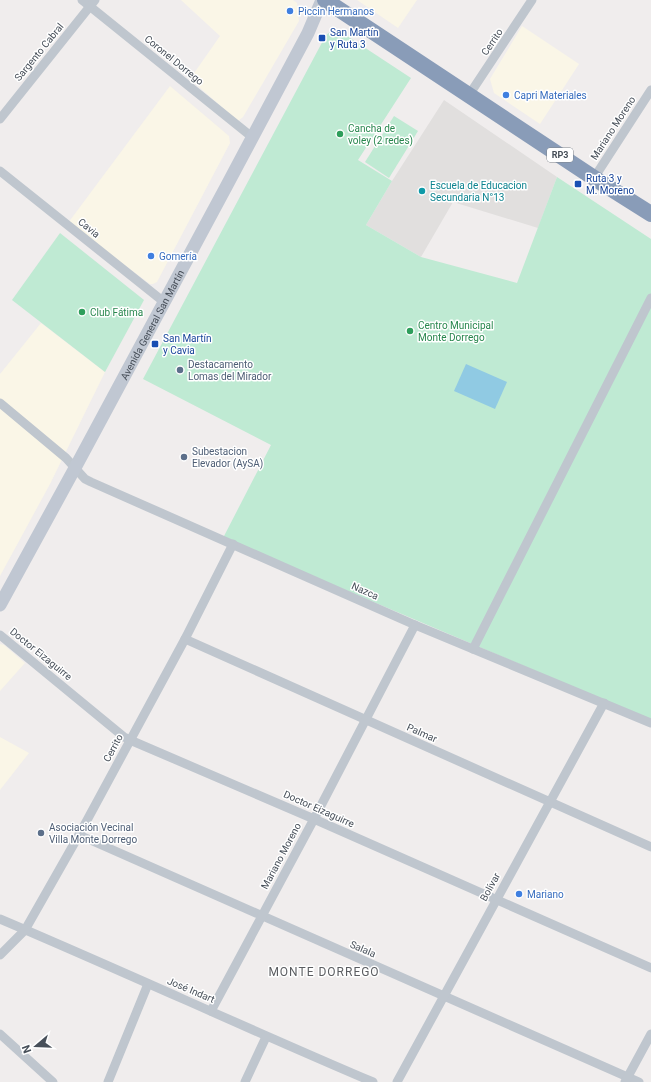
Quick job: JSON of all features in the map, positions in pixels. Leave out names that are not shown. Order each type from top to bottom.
[{"type":"highway","name":"RP3","points":[[323,0],[651,214]]},
{"type":"main road","name":"Avenida General San Martín","points":[[0,605],[252,138],[308,33],[323,0]]},
{"type":"street","name":"Coronel Dorrego","points":[[82,0],[92,3],[252,138]]},
{"type":"street","name":"Cerrito","points":[[469,95],[532,0]]},
{"type":"street","name":"Sargento Cabral","points":[[0,119],[92,3]]},
{"type":"street","name":"Mariano Moreno","points":[[594,178],[651,90]]},
{"type":"street","name":"Cavia","points":[[0,171],[164,302]]},
{"type":"street","points":[[473,649],[651,298]]},
{"type":"street","name":"Nazca","points":[[0,403],[66,458],[90,482],[415,625],[651,723]]},
{"type":"street","name":"Cerrito","points":[[0,955],[25,930],[79,835],[185,639],[233,544]]},
{"type":"street","name":"Mariano Moreno","points":[[211,1011],[314,819],[415,625]]},
{"type":"street","name":"Doctor Eizaguirre","points":[[0,635],[130,740],[314,819],[651,968]]},
{"type":"street","name":"Palmar","points":[[185,639],[651,847]]},
{"type":"street","name":"Bolívar","points":[[396,1082],[604,703]]},
{"type":"street","name":"Salala","points":[[79,835],[444,996],[626,1080],[639,1082]]},
{"type":"street","name":"José Indart","points":[[0,919],[211,1011],[266,1037],[373,1082]]},
{"type":"street","points":[[108,1082],[148,984]]},
{"type":"street","points":[[0,1034],[53,1082]]},
{"type":"street","points":[[626,1080],[651,1034]]},
{"type":"street","points":[[245,1082],[266,1037]]},
{"type":"shaded area","points":[[181,0],[293,0],[297,3],[299,21],[243,117],[238,121],[190,79],[220,36]]},
{"type":"shaded area","points":[[357,0],[417,0],[398,28]]},
{"type":"shaded area","points":[[522,26],[579,64],[540,124],[494,93],[490,79]]},
{"type":"shaded area","points":[[170,86],[229,136],[230,143],[157,282],[150,284],[68,223]]},
{"type":"shaded area","points":[[444,100],[557,177],[538,228],[453,202],[421,257],[366,225],[392,181]]},
{"type":"shaded area","points":[[41,323],[105,372],[50,484],[0,576],[0,374]]},
{"type":"shaded area","points":[[0,644],[4,645],[25,663],[0,691]]},
{"type":"shaded area","points":[[0,737],[29,753],[0,790]]},
{"type":"green space","name":"Centro Municipal Monte Dorrego","points":[[338,30],[411,78],[358,160],[392,181],[366,225],[421,257],[517,283],[557,177],[651,239],[651,720],[223,538],[271,445],[143,379],[326,35],[330,32]]},
{"type":"green space","points":[[394,116],[418,131],[389,178],[365,162]]},
{"type":"green space","name":"Club Fátima","points":[[60,233],[144,300],[105,372],[12,300]]},
{"type":"water","points":[[466,364],[507,382],[495,409],[454,391]]},
{"type":"place","name":"Piccin Hermanos","points":[[290,11]]},
{"type":"place","name":"San Martín y Ruta 3","points":[[322,38]]},
{"type":"place","name":"Capri Materiales","points":[[506,95]]},
{"type":"place","name":"Cancha de voley (2 redes)","points":[[340,134]]},
{"type":"place","name":"Ruta 3 y M. Moreno","points":[[578,184]]},
{"type":"place","name":"Escuela de Educacion Secundaria N°13","points":[[422,191]]},
{"type":"place","name":"Gomería","points":[[151,256]]},
{"type":"place","name":"Club Fátima","points":[[82,312]]},
{"type":"place","name":"Centro Municipal Monte Dorrego","points":[[410,331]]},
{"type":"place","name":"San Martín y Cavia","points":[[155,344]]},
{"type":"place","name":"Destacamento Lomas del Mirador","points":[[180,370]]},
{"type":"place","name":"Subestacion Elevador (AySA)","points":[[184,457]]},
{"type":"place","name":"Asociación Vecinal Villa Monte Dorrego","points":[[41,833]]},
{"type":"place","name":"Mariano","points":[[519,894]]},
{"type":"district","name":"MONTE DORREGO","points":[[324,972]]}]
